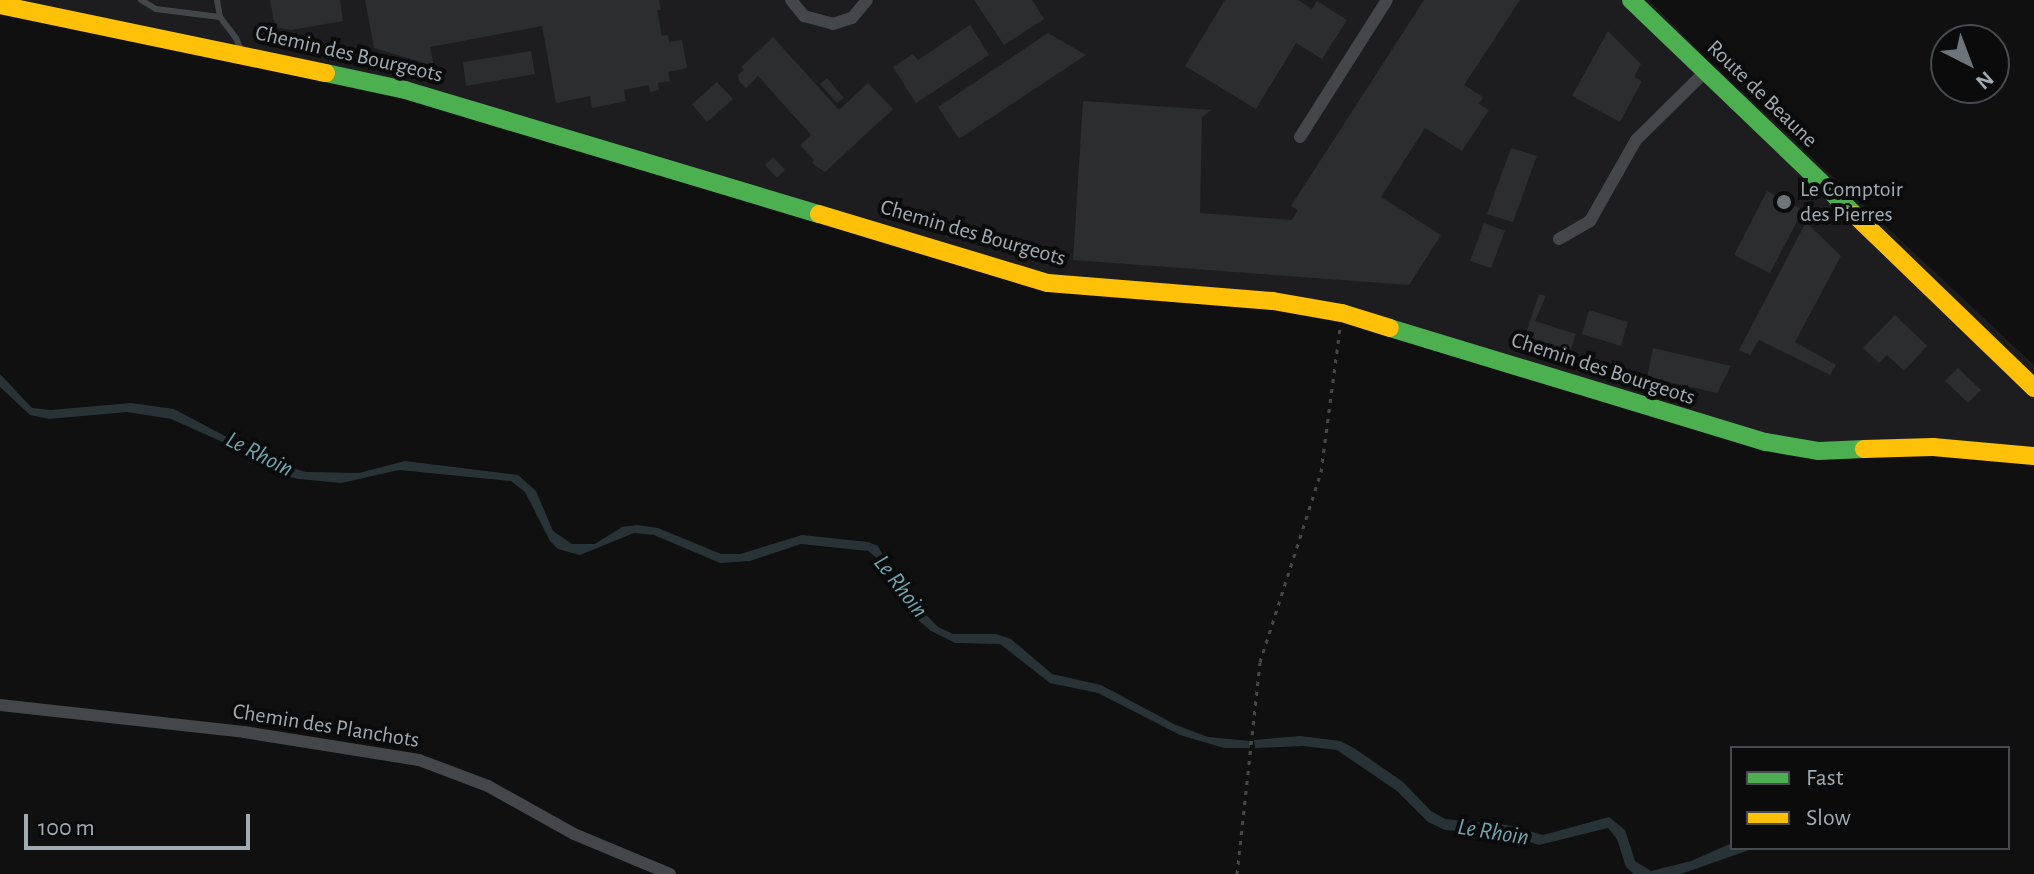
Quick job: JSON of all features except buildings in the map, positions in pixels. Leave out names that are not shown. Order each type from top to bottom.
[{"type":"street","points":[[791,0],[813,22],[833,24],[852,18],[867,0]]},
{"type":"street","points":[[1300,137],[1387,0]]},
{"type":"street","name":"Route de Beaune","points":[[1631,0],[2034,388]]},
{"type":"street","name":"Chemin des Bourgeots","points":[[0,5],[242,54],[471,107],[1048,283],[1273,301],[1342,313],[1766,442],[1819,451],[1933,447],[2034,456]]},
{"type":"street","points":[[1559,239],[1590,221],[1636,140],[1705,72]]},
{"type":"street","name":"Chemin des Planchots","points":[[0,705],[244,732],[419,760],[488,786],[574,834],[670,874]]},
{"type":"lane","points":[[141,0],[156,9],[220,17]]},
{"type":"lane","points":[[217,0],[220,17],[236,38],[242,54]]},
{"type":"path","points":[[1237,874],[1260,662],[1321,472],[1342,313]]},
{"type":"shaded area","points":[[0,0],[1649,0],[1707,59],[2034,365],[2034,465],[1919,454],[1808,456],[1358,317],[1063,291],[411,97]]},
{"type":"water","name":"Le Rhoin","points":[[0,374],[32,408],[51,410],[131,403],[174,409],[276,463],[306,472],[359,473],[405,461],[518,475],[536,491],[553,531],[572,544],[595,544],[622,527],[637,525],[658,528],[721,554],[740,554],[802,535],[868,542],[878,546],[902,590],[938,627],[953,634],[996,634],[1011,639],[1052,674],[1101,685],[1176,725],[1208,737],[1250,741],[1250,748],[1224,748],[1180,735],[1098,693],[1050,683],[1000,644],[955,643],[931,631],[898,599],[878,559],[868,551],[801,544],[750,561],[720,563],[654,535],[634,533],[580,555],[558,549],[550,541],[525,492],[511,481],[399,470],[341,483],[299,479],[281,475],[234,447],[171,419],[127,412],[49,419],[30,415],[0,387]]},
{"type":"water","name":"Le Rhoin","points":[[1300,736],[1340,741],[1403,782],[1431,811],[1445,819],[1507,825],[1543,835],[1609,817],[1625,830],[1635,861],[1651,871],[1691,861],[1730,844],[1730,850],[1749,850],[1681,874],[1634,874],[1626,867],[1617,839],[1608,828],[1539,845],[1508,835],[1445,830],[1428,822],[1397,791],[1337,750],[1303,746],[1255,748],[1254,740]]},
{"type":"traffic: fast","points":[[1631,0],[1855,215]]},
{"type":"traffic: fast","points":[[326,73],[405,90],[819,214]]},
{"type":"traffic: fast","points":[[1390,328],[1766,442],[1819,451],[1864,449]]},
{"type":"traffic: slow","points":[[0,5],[326,73]]},
{"type":"traffic: slow","points":[[819,214],[1048,283],[1273,301],[1342,313],[1390,328]]},
{"type":"traffic: slow","points":[[1855,215],[2034,388]]},
{"type":"traffic: slow","points":[[1864,449],[1933,447],[2034,456]]},
{"type":"place","name":"Le Comptoir des Pierres","points":[[1784,202]]}]
